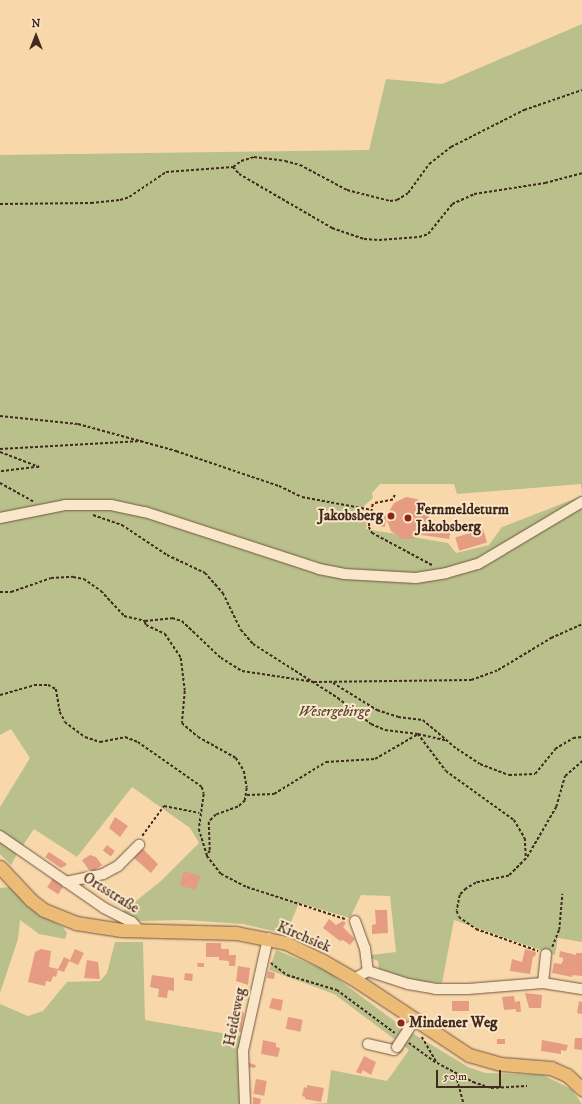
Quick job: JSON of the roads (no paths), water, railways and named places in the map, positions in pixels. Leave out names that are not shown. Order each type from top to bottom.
[{"type":"main road","name":"Kirchsiek","points":[[0,867],[31,900],[58,918],[95,926],[139,930],[222,932],[268,938],[304,950],[354,979],[412,1024],[480,1060],[501,1064],[551,1068],[567,1075],[582,1089]]},
{"type":"street","points":[[0,518],[49,507],[86,504],[111,505],[145,512],[319,569],[344,574],[409,578],[446,573],[478,564],[582,502]]},
{"type":"street","name":"Ortsstraße","points":[[0,836],[104,908],[128,919],[139,930]]},
{"type":"street","name":"Ortsstraße","points":[[66,882],[103,874],[118,866],[139,845]]},
{"type":"street","points":[[355,922],[365,948],[368,971]]},
{"type":"street","name":"Heideweg","points":[[245,1104],[243,1051],[268,938]]},
{"type":"street","points":[[543,983],[546,954]]},
{"type":"street","points":[[354,979],[368,971],[435,989],[468,989],[543,983],[582,989]]},
{"type":"street","points":[[368,1044],[394,1050],[412,1024]]},
{"type":"place","name":"Jakobsberg","points":[[391,516]]},
{"type":"place","name":"Fernmeldeturm Jakobsberg","points":[[408,518]]},
{"type":"place","name":"Mindener Weg","points":[[401,1023]]},
{"type":"park label","name":"Wesergebirge","points":[[334,712]]}]
